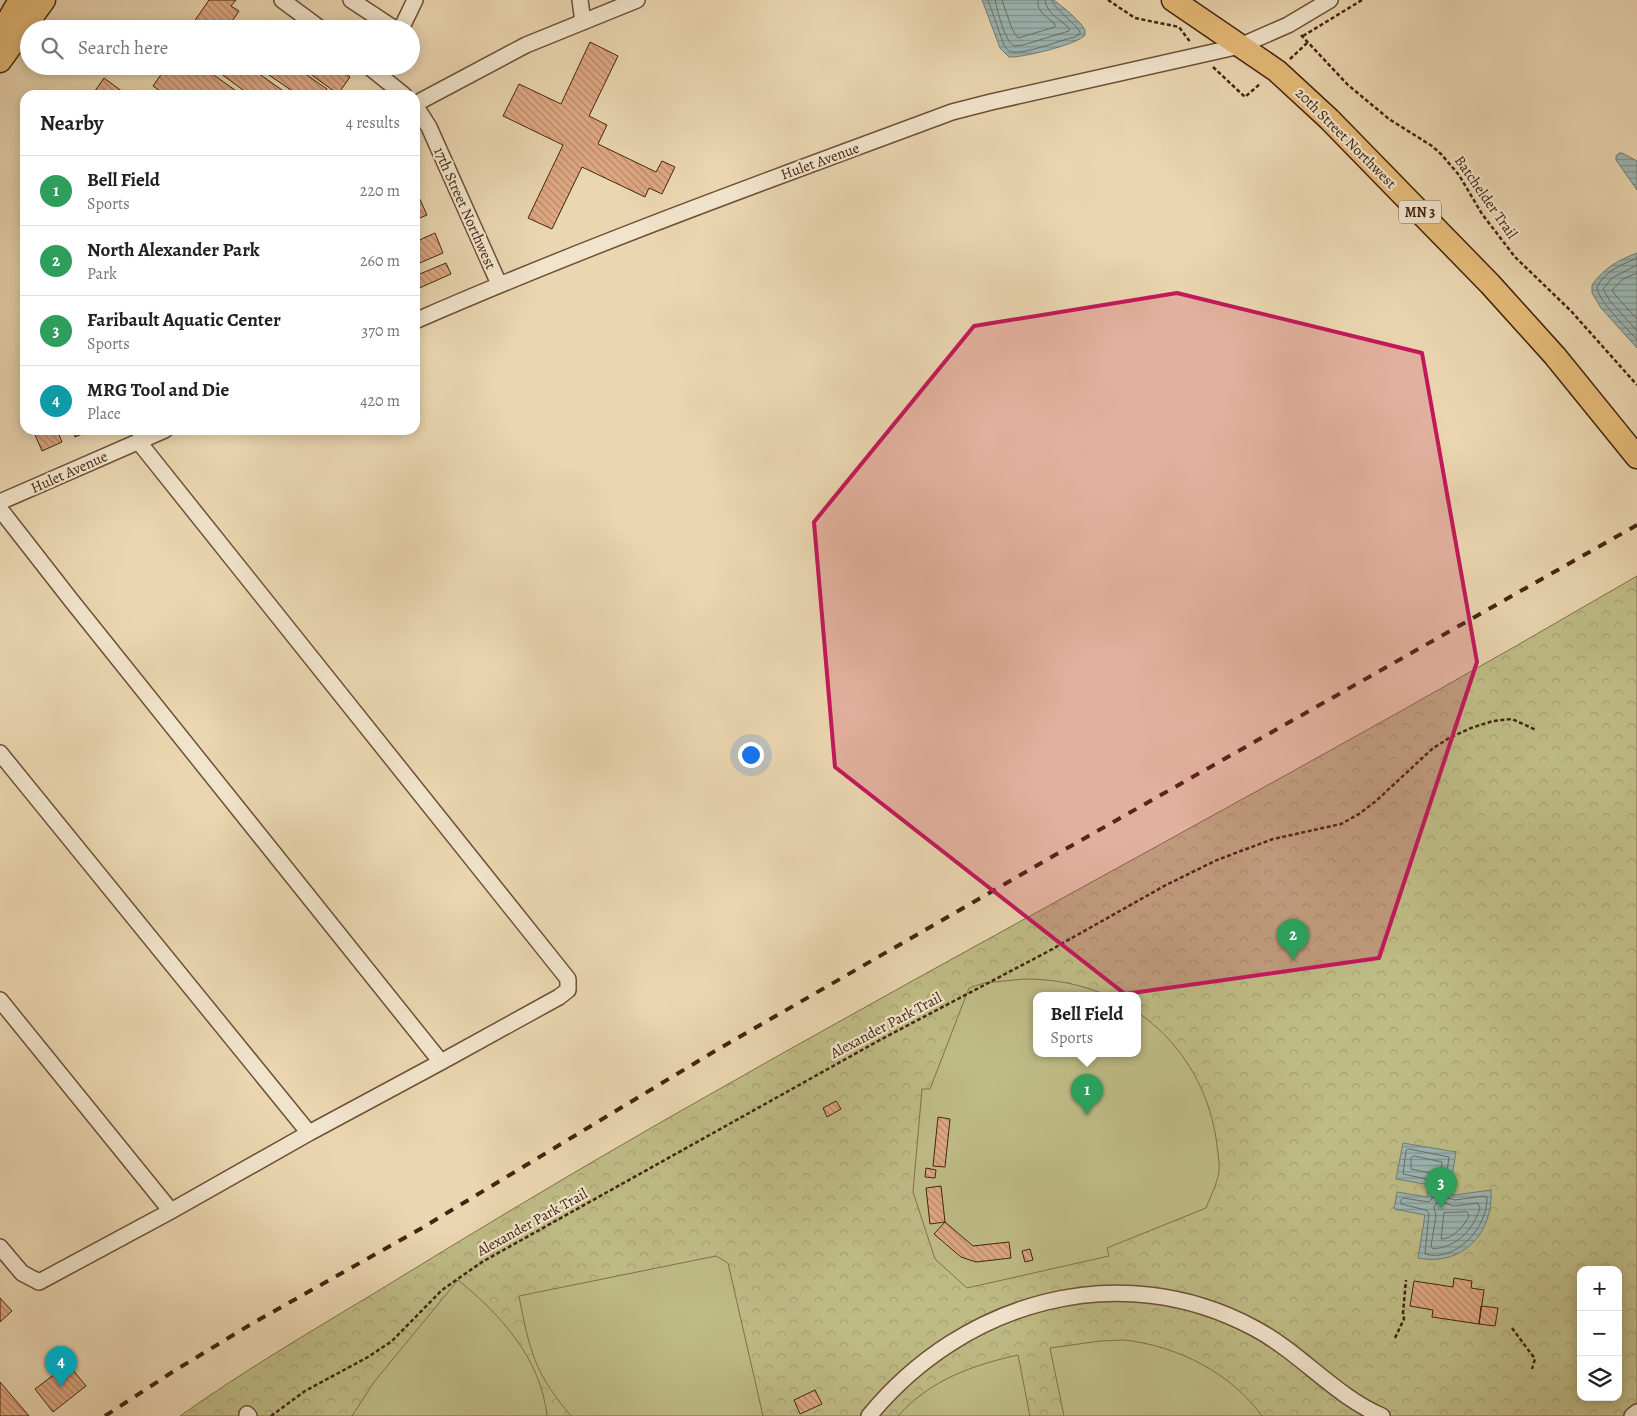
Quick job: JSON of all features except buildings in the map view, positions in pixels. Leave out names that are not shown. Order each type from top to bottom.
[{"type":"highway","points":[[0,35],[20,0]]},
{"type":"highway","points":[[30,20],[44,0]]},
{"type":"highway","name":"20th Street Northwest","points":[[1172,0],[1277,71],[1323,113],[1457,248],[1538,336],[1637,457]]},
{"type":"highway","points":[[0,61],[20,33]]},
{"type":"street","points":[[282,0],[309,20]]},
{"type":"street","points":[[351,0],[381,20]]},
{"type":"street","points":[[405,20],[414,0]]},
{"type":"street","points":[[580,0],[583,22]]},
{"type":"street","points":[[420,102],[526,45],[637,0]]},
{"type":"street","name":"Hulet Avenue","points":[[420,319],[499,284],[648,225],[952,112],[1240,46],[1288,25],[1330,0]]},
{"type":"street","points":[[382,75],[398,90]]},
{"type":"street","name":"17th Street Northwest","points":[[420,113],[429,127],[499,284]]},
{"type":"street","name":"Hulet Avenue","points":[[0,502],[153,435]]},
{"type":"street","points":[[0,1247],[22,1272],[39,1282],[441,1062],[568,990],[568,979],[138,441]]},
{"type":"street","points":[[0,508],[83,616],[441,1062]]},
{"type":"street","points":[[0,753],[309,1133]]},
{"type":"street","points":[[0,1000],[171,1211]]},
{"type":"street","points":[[870,1416],[895,1386],[928,1357],[981,1325],[1023,1307],[1056,1299],[1117,1294],[1154,1295],[1176,1299],[1238,1320],[1288,1349],[1355,1403],[1382,1416]]},
{"type":"street","points":[[1632,1416],[1637,1412]]},
{"type":"path","name":"Batchelder Trail","points":[[1362,0],[1303,36],[1354,90],[1389,119],[1432,146],[1445,158],[1482,214],[1515,257],[1571,311],[1637,386]]},
{"type":"path","name":"Alexander Park Trail","points":[[271,1416],[306,1391],[368,1357],[392,1341],[442,1290],[482,1262],[878,1041],[1038,957],[1166,885],[1216,860],[1273,839],[1341,824],[1376,802],[1432,749],[1449,738],[1493,721],[1512,719],[1536,730]]},
{"type":"path","points":[[1395,1338],[1404,1319],[1406,1280]]},
{"type":"path","points":[[1512,1328],[1535,1359],[1532,1369]]},
{"type":"highlighted area","points":[[1177,293],[1422,353],[1477,662],[1379,958],[1125,994],[835,767],[814,522],[974,326]]},
{"type":"green space","points":[[1637,576],[1637,1416],[180,1416],[300,1338],[626,1142],[906,984],[1273,782]]},
{"type":"green space","points":[[1024,979],[1046,980],[1067,983],[1098,992],[1033,992],[1033,1057],[1141,1057],[1141,1015],[1166,1037],[1179,1051],[1199,1083],[1212,1119],[1219,1159],[1219,1172],[1206,1208],[1107,1248],[1109,1256],[967,1288],[935,1259],[913,1192],[922,1089],[930,1089],[969,988],[984,983]]},
{"type":"green space","points":[[716,1256],[728,1263],[763,1416],[571,1416],[551,1390],[538,1368],[527,1336],[519,1296]]},
{"type":"green space","points":[[458,1280],[503,1323],[528,1357],[537,1376],[547,1416],[352,1416],[374,1382]]},
{"type":"green space","points":[[1124,1340],[1163,1348],[1201,1364],[1234,1386],[1262,1416],[1064,1416],[1050,1348],[1100,1341]]},
{"type":"green space","points":[[1018,1355],[1030,1416],[898,1416],[910,1403],[953,1376],[969,1369]]},
{"type":"water","points":[[982,0],[1054,0],[1081,24],[1085,30],[1085,35],[1081,39],[1050,50],[1009,57],[1000,48]]},
{"type":"water","points":[[1619,153],[1637,161],[1637,190],[1616,160],[1616,156]]},
{"type":"water","points":[[1637,253],[1637,348],[1601,308],[1592,293],[1592,285],[1612,265]]},
{"type":"water","points":[[1403,1143],[1456,1152],[1449,1194],[1455,1195],[1491,1190],[1491,1206],[1481,1233],[1472,1244],[1461,1252],[1448,1257],[1434,1259],[1418,1258],[1425,1215],[1394,1209],[1397,1192],[1427,1197],[1430,1185],[1396,1179]]},
{"type":"railway","points":[[105,1416],[253,1323],[422,1228],[710,1054],[1048,859],[1637,525]]},
{"type":"place","name":"North Alexander Park","points":[[1293,960]]},
{"type":"place","name":"Bell Field","points":[[1087,1115]]},
{"type":"place","name":"Faribault Aquatic Center","points":[[1441,1208]]},
{"type":"place","name":"MRG Tool and Die","points":[[61,1387]]}]
